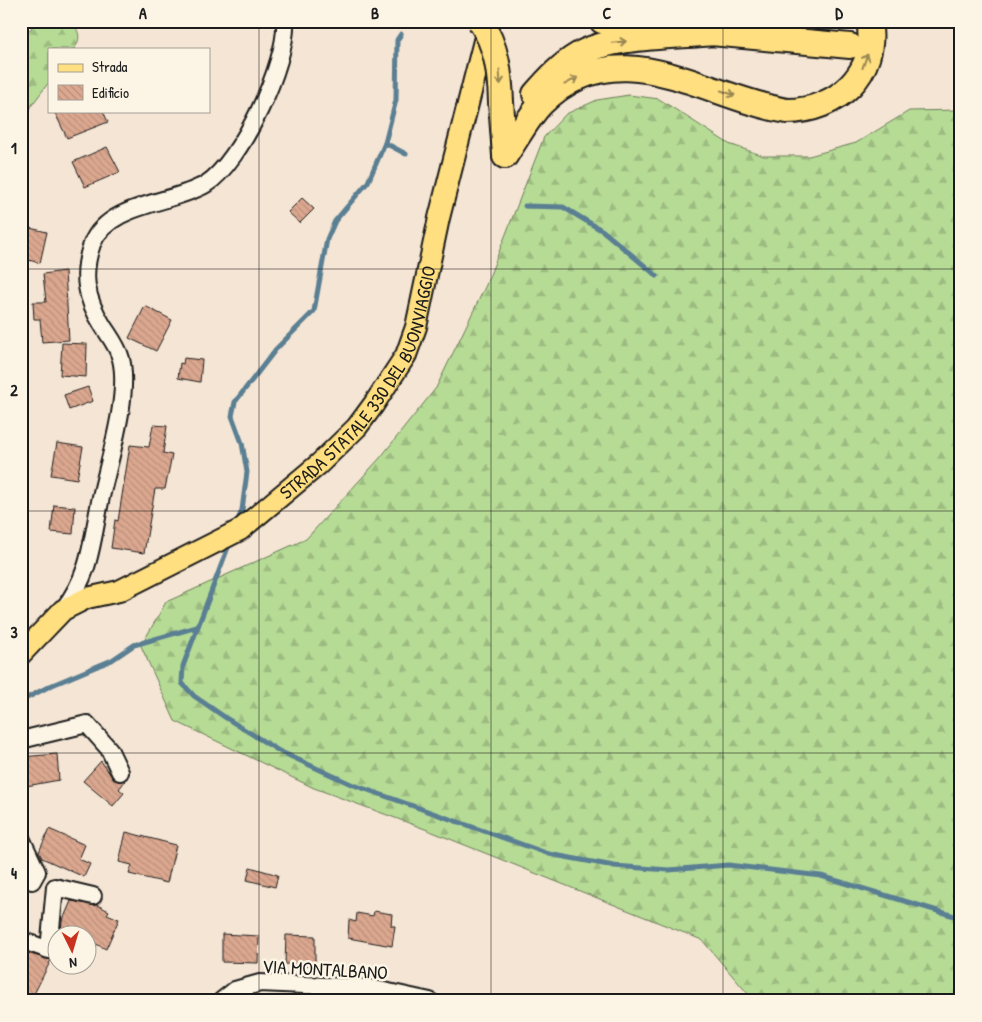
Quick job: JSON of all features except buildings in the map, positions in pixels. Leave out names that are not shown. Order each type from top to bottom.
[{"type":"highway","points":[[480,21],[493,46],[498,63],[505,156]]},
{"type":"highway","points":[[602,21],[850,46]]},
{"type":"highway","points":[[505,156],[540,104],[575,79],[603,70],[618,68],[649,70],[787,111],[806,110],[825,105],[847,91],[861,72],[869,50],[869,21]]},
{"type":"highway","points":[[505,156],[531,99],[554,72],[579,54],[613,42],[714,33]]},
{"type":"main road","name":"STRADA STATALE 330 DEL BUONVIAGGIO","points":[[21,654],[63,610],[87,598],[119,591],[240,530],[319,464],[357,427],[390,382],[406,355],[416,327],[439,218],[490,21]]},
{"type":"street","name":"STRADA STATALE 330 DEL BUONVIAGGIO","points":[[63,610],[70,601],[85,568],[122,395],[121,360],[93,310],[88,296],[85,277],[93,242],[106,225],[126,212],[178,196],[206,184],[222,170],[247,132],[278,69],[283,48],[285,21]]},
{"type":"street","points":[[24,747],[87,724],[109,748],[120,772]]},
{"type":"street","points":[[21,838],[37,872],[32,881]]},
{"type":"street","points":[[21,940],[49,950],[55,887],[92,896]]},
{"type":"street","name":"VIA MONTALBANO","points":[[221,1001],[235,990],[260,983],[430,1001]]},
{"type":"green space","points":[[34,21],[72,21],[79,38],[74,48],[48,48],[48,83],[32,105],[21,130],[21,34],[31,29]]},
{"type":"green space","points":[[629,95],[659,99],[729,144],[764,156],[809,156],[856,143],[909,111],[961,110],[961,1001],[754,1001],[702,940],[425,829],[314,788],[175,721],[141,646],[166,602],[306,539],[380,458],[436,388],[486,285],[544,137],[566,114],[597,100]]},
{"type":"waterway","points":[[236,525],[242,510],[247,472],[242,443],[232,416],[235,402],[276,349],[314,311],[327,239],[335,221],[368,182],[385,143],[396,100],[397,40],[401,34]]},
{"type":"waterway","points":[[385,143],[406,154]]},
{"type":"waterway","points":[[525,206],[563,207],[603,231],[657,276]]},
{"type":"waterway","points":[[230,542],[183,666],[182,683],[194,696],[279,751],[351,784],[549,854],[614,866],[669,870],[728,865],[821,876],[961,918]]},
{"type":"waterway","points":[[21,701],[50,686],[112,660],[134,645],[197,627]]}]
